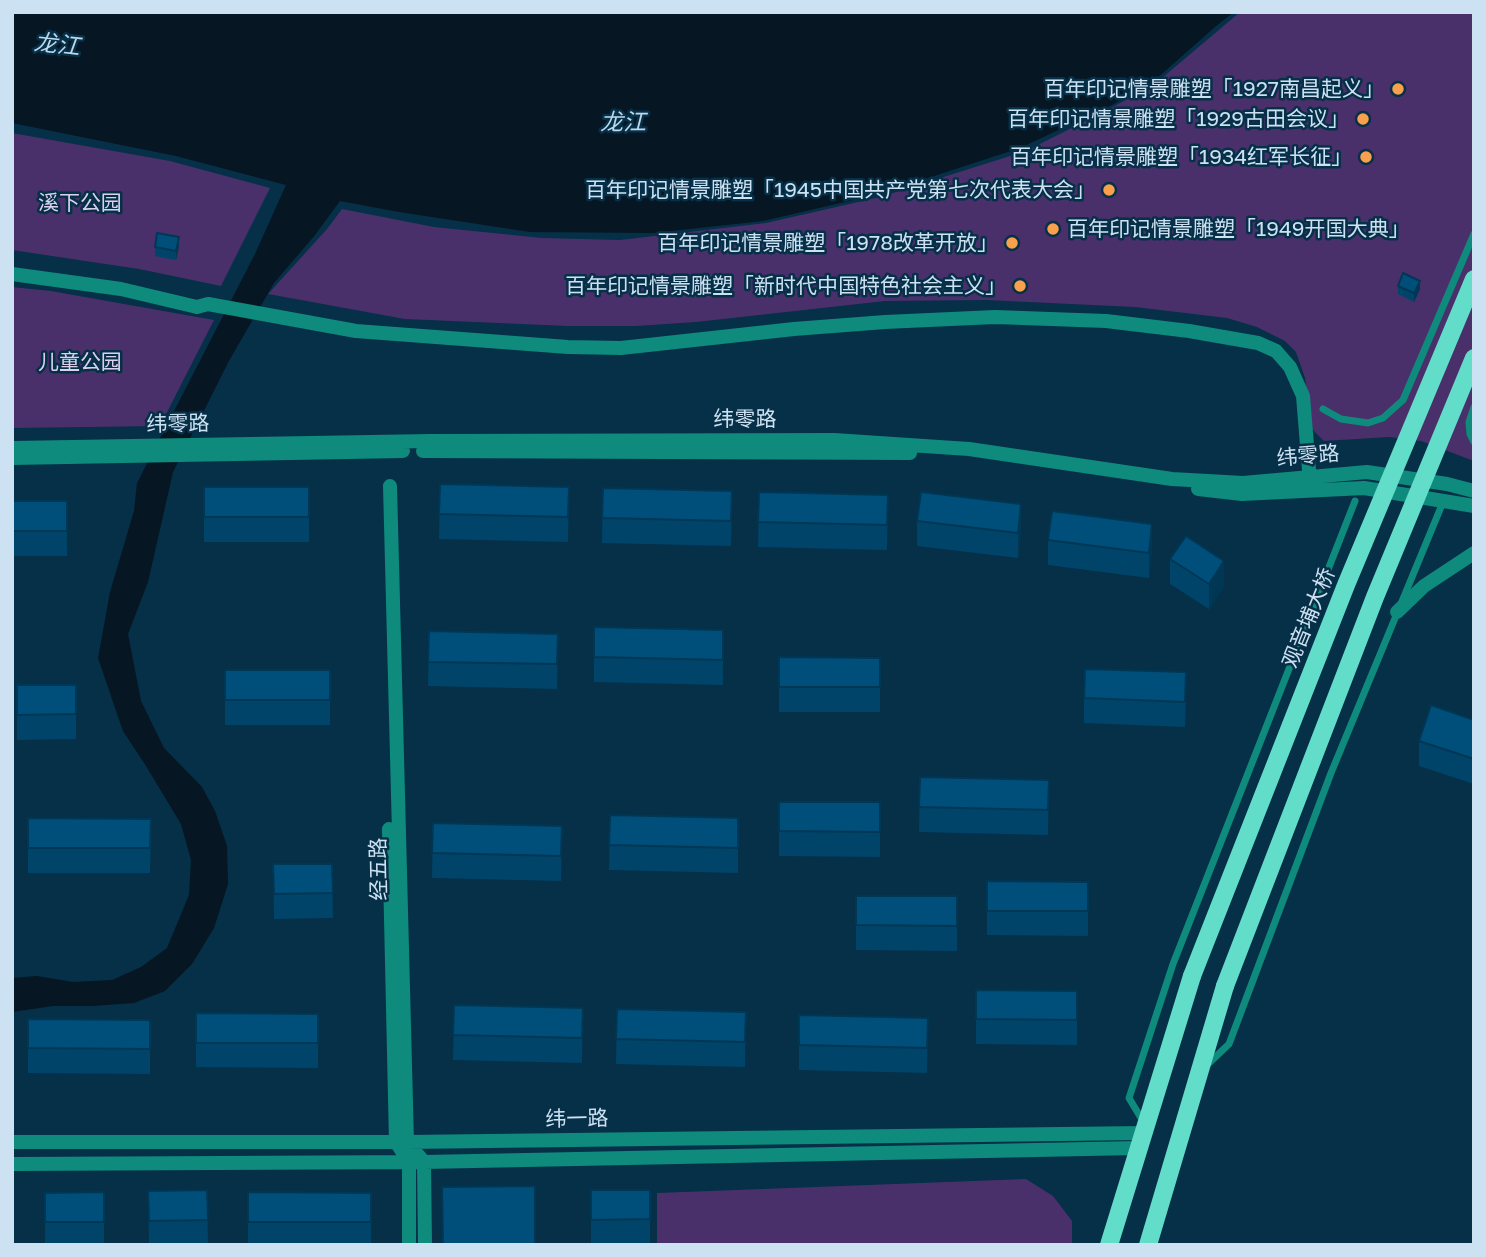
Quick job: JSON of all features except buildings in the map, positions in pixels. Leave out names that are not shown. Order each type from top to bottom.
[{"type":"main road","name":"观音埔大桥","points":[[1109,1245],[1192,976],[1340,598],[1474,279]]},
{"type":"main road","points":[[1148,1245],[1225,986],[1375,597],[1474,358]]},
{"type":"street","points":[[12,274],[121,289],[197,307],[208,304],[392,335],[608,348],[794,329],[995,317],[1106,321],[1189,331],[1258,343],[1276,351],[1290,368],[1303,396],[1309,470]]},
{"type":"street","name":"纬零路","points":[[12,448],[430,441],[834,440],[969,449],[1172,479],[1243,483],[1367,472],[1447,484],[1474,491]]},
{"type":"street","name":"纬零路","points":[[12,458],[430,451],[909,453],[968,456],[1169,486],[1242,494],[1364,488],[1474,506]]},
{"type":"street","name":"经五路","points":[[386,487],[401,1142]]},
{"type":"street","points":[[1397,612],[1424,586],[1474,553]]},
{"type":"street","name":"纬一路","points":[[12,1142],[401,1142],[1142,1135]]},
{"type":"street","name":"纬一路","points":[[12,1164],[416,1162],[1142,1135]]},
{"type":"street","points":[[401,1142],[416,1162],[425,1245]]},
{"type":"street","points":[[409,1245],[416,1162]]},
{"type":"lane","points":[[1323,409],[1341,419],[1368,423],[1383,418],[1403,400],[1474,234]]},
{"type":"lane","points":[[1474,407],[1469,422],[1474,442]]},
{"type":"lane","points":[[1142,1135],[1129,1098],[1173,964],[1355,501]]},
{"type":"lane","points":[[1199,1073],[1228,1044],[1331,773],[1441,507]]},
{"type":"green space","points":[[1240,12],[1474,12],[1474,461],[1421,441],[1389,437],[1324,441],[1312,429],[1305,378],[1296,352],[1285,341],[1257,327],[1227,318],[1135,307],[986,300],[885,301],[696,322],[636,326],[568,326],[405,319],[268,294],[342,209],[434,227],[542,238],[620,240],[766,223],[880,197],[1026,151],[1113,107],[1156,83]]},
{"type":"green space","name":"溪下公园","points":[[12,133],[170,161],[270,188],[221,286],[139,269],[12,250]]},
{"type":"green space","name":"儿童公园","points":[[12,287],[51,291],[214,320],[160,426],[12,428]]},
{"type":"green space","points":[[1026,1179],[1053,1196],[1072,1221],[1072,1245],[657,1245],[657,1193]]},
{"type":"water","name":"龙江","points":[[12,12],[1234,12],[1155,80],[1112,105],[1020,148],[879,194],[763,221],[653,233],[530,232],[340,201],[274,283],[230,359],[173,472],[148,582],[128,634],[141,701],[164,748],[202,787],[215,811],[227,846],[228,884],[214,928],[192,964],[165,991],[134,1003],[53,1006],[12,1012],[12,978],[37,976],[73,982],[112,980],[141,967],[167,948],[189,895],[191,860],[181,824],[123,731],[98,658],[110,592],[134,511],[137,483],[255,254],[286,185],[176,156],[12,123]]},
{"type":"place","name":"百年印记情景雕塑「1927南昌起义」","points":[[1398,89]]},
{"type":"place","name":"百年印记情景雕塑「1929古田会议」","points":[[1363,119]]},
{"type":"place","name":"百年印记情景雕塑「1934红军长征」","points":[[1366,157]]},
{"type":"place","name":"百年印记情景雕塑「1945中国共产党第七次代表大会」","points":[[1109,190]]},
{"type":"place","name":"百年印记情景雕塑「1949开国大典」","points":[[1053,229]]},
{"type":"place","name":"百年印记情景雕塑「1978改革开放」","points":[[1012,243]]},
{"type":"place","name":"百年印记情景雕塑「新时代中国特色社会主义」","points":[[1020,286]]}]
